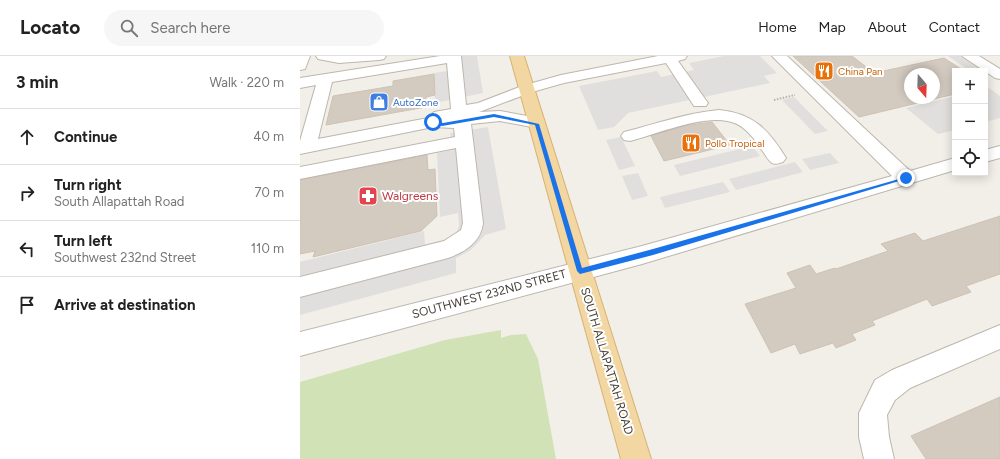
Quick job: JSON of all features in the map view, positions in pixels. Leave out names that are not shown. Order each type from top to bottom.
[{"type":"main road","name":"SOUTH ALLAPATTAH ROAD","points":[[517,56],[636,459]]},
{"type":"street","points":[[300,66],[303,56]]},
{"type":"street","points":[[322,56],[332,59],[378,56]]},
{"type":"street","points":[[300,167],[462,127],[488,105],[525,83],[642,56]]},
{"type":"street","points":[[779,56],[906,178]]},
{"type":"street","points":[[969,56],[1000,75]]},
{"type":"street","points":[[300,83],[454,57],[473,227],[469,235],[464,240],[440,252],[300,287]]},
{"type":"street","points":[[525,83],[561,79],[672,57],[700,103]]},
{"type":"street","points":[[325,79],[303,148],[433,122],[462,127]]},
{"type":"street","points":[[300,173],[462,127],[494,115],[537,124]]},
{"type":"street","points":[[630,136],[676,123],[727,115],[746,122],[777,158]]},
{"type":"street","points":[[988,155],[1000,152]]},
{"type":"street","name":"SOUTHWEST 232ND STREET","points":[[300,344],[653,252],[952,165]]},
{"type":"street","points":[[879,459],[874,437],[873,413],[884,390],[892,383],[1000,337]]},
{"type":"path","points":[[774,100],[801,94]]},
{"type":"green space","points":[[501,330],[501,338],[511,335],[526,334],[538,359],[556,459],[300,459],[300,382],[445,340]]},
{"type":"shaded area","points":[[444,56],[477,56],[483,93],[435,103],[434,73],[447,71]]},
{"type":"shaded area","points":[[724,56],[760,56],[777,73],[764,76],[770,83],[628,113],[614,127],[598,130],[579,86],[657,71],[661,77],[694,70],[689,63]]},
{"type":"shaded area","points":[[948,56],[960,56],[978,68],[966,68]]},
{"type":"shaded area","points":[[988,88],[1000,96],[1000,118],[988,121],[988,104]]},
{"type":"shaded area","points":[[794,97],[828,131],[815,134],[782,100]]},
{"type":"shaded area","points":[[952,97],[952,131],[938,134],[906,108],[922,104],[940,104],[940,100]]},
{"type":"shaded area","points":[[488,127],[506,229],[485,235],[471,250],[456,258],[456,273],[300,315],[300,262],[424,231],[425,245],[448,239],[456,234],[459,226],[458,213],[440,217],[437,153],[453,150],[450,133]]},
{"type":"shaded area","points":[[621,137],[635,166],[619,170],[606,140]]},
{"type":"shaded area","points":[[752,146],[760,156],[680,176],[674,165]]},
{"type":"shaded area","points":[[830,153],[839,163],[810,170],[802,159]]},
{"type":"shaded area","points":[[795,162],[803,172],[736,190],[729,179]]},
{"type":"shaded area","points":[[638,173],[648,196],[632,200],[622,176]]},
{"type":"shaded area","points":[[723,182],[730,192],[665,208],[660,197]]},
{"type":"building","points":[[793,56],[852,56],[874,73],[944,58],[959,68],[952,68],[952,95],[940,98],[940,68],[904,68],[904,104],[913,104],[859,117]]},
{"type":"building","name":"AutoZone","points":[[434,74],[435,95],[426,97],[426,107],[326,125],[333,96],[393,86],[393,81]]},
{"type":"building","name":"Pollo Tropical","points":[[712,122],[730,145],[664,161],[651,136],[684,126]]},
{"type":"building","name":"Walgreens","points":[[427,155],[428,170],[435,169],[437,216],[421,231],[313,257],[315,251],[300,254],[300,180]]},
{"type":"building","points":[[1000,216],[1000,274],[966,286],[971,292],[932,306],[927,299],[872,321],[875,325],[852,334],[856,340],[836,348],[833,343],[800,354],[795,344],[771,353],[745,304],[796,288],[787,273],[810,265],[816,274],[835,268],[836,269],[888,251],[881,244],[915,233],[923,241]]},
{"type":"building","points":[[1000,397],[1000,459],[926,459],[911,436]]},
{"type":"place","name":"China Pan","points":[[824,71]]},
{"type":"place","name":"AutoZone","points":[[379,102]]},
{"type":"place","name":"Pollo Tropical","points":[[691,143]]},
{"type":"place","name":"Walgreens","points":[[368,196]]},
{"type":"route","points":[[433,122],[442,124],[494,115],[537,124],[580,271],[653,252],[906,178]]}]
